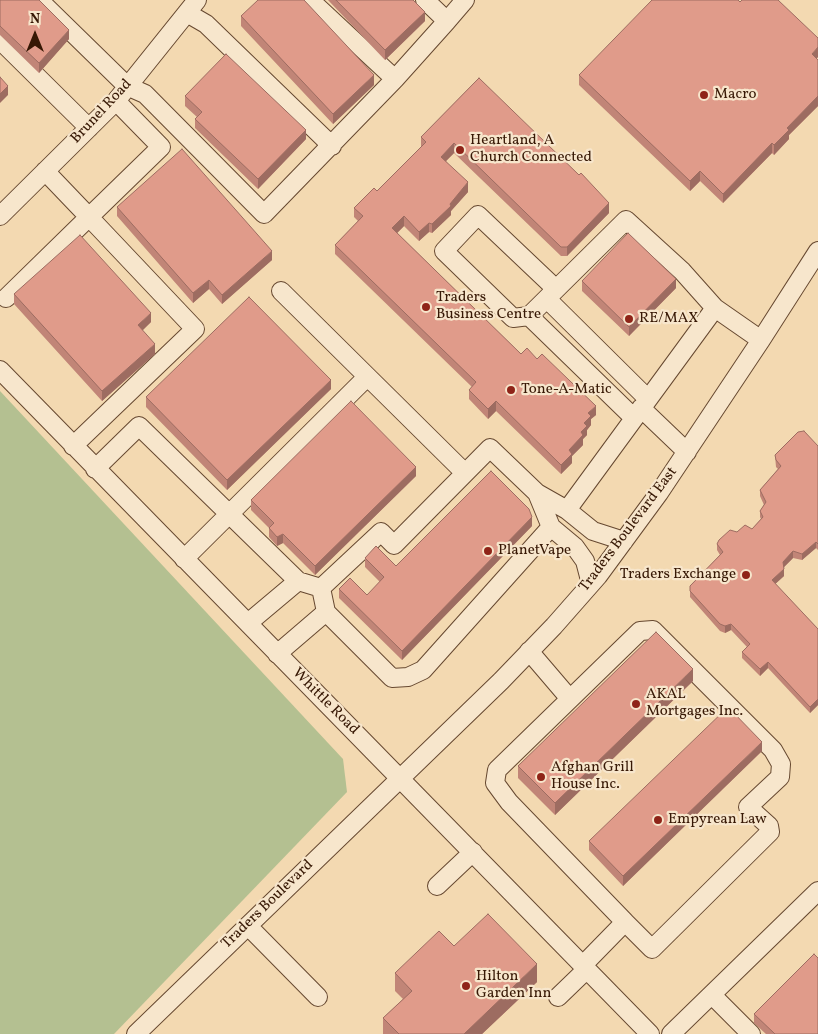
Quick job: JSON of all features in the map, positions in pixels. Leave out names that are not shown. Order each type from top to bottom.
[{"type":"street","points":[[39,0],[127,86],[145,94],[264,214],[395,79],[465,0]]},
{"type":"street","points":[[310,0],[395,79]]},
{"type":"street","points":[[425,0],[447,21]]},
{"type":"street","points":[[192,6],[206,24],[332,146]]},
{"type":"street","name":"Brunel Road","points":[[0,216],[116,101],[192,6]]},
{"type":"street","points":[[0,40],[89,128]]},
{"type":"street","points":[[6,298],[161,147],[116,101]]},
{"type":"street","points":[[45,171],[195,329],[73,446]]},
{"type":"street","points":[[641,408],[551,294],[478,216],[444,251],[513,318],[530,316],[551,294],[626,220],[682,271],[715,308],[761,340]]},
{"type":"street","name":"Traders Boulevard East","points":[[400,777],[529,652],[591,584],[687,452],[816,260]]},
{"type":"street","points":[[281,291],[465,473]]},
{"type":"street","points":[[567,510],[715,308]]},
{"type":"street","points":[[530,316],[641,408],[687,452]]},
{"type":"street","name":"Whittle Road","points":[[0,370],[474,852],[650,1034]]},
{"type":"street","points":[[184,559],[367,377]]},
{"type":"street","points":[[95,468],[139,426],[298,581],[321,588]]},
{"type":"street","points":[[321,588],[381,532],[394,545],[490,448],[537,493],[567,510],[592,531],[624,541]]},
{"type":"street","points":[[537,493],[551,527],[575,547],[585,561],[591,584]]},
{"type":"street","points":[[321,588],[326,612],[392,678],[408,677],[423,670],[551,527]]},
{"type":"street","points":[[248,623],[298,581]]},
{"type":"street","points":[[278,654],[326,612]]},
{"type":"street","points":[[653,630],[773,750],[781,764],[780,777],[748,807],[769,826],[770,832],[652,949],[625,922],[508,802],[495,783],[497,770],[640,631],[653,630]]},
{"type":"street","points":[[529,652],[570,699]]},
{"type":"street","name":"Traders Boulevard","points":[[136,1034],[400,777]]},
{"type":"street","points":[[437,886],[474,852]]},
{"type":"street","points":[[672,1034],[818,891]]},
{"type":"street","points":[[558,996],[625,922]]},
{"type":"street","points":[[248,926],[318,997]]},
{"type":"street","points":[[712,995],[751,1034]]},
{"type":"green space","points":[[0,391],[343,759],[347,792],[114,1034],[0,1034]]},
{"type":"building","points":[[0,0],[39,0],[69,30],[39,63],[0,26]]},
{"type":"building","points":[[258,0],[304,0],[374,75],[333,114],[241,16]]},
{"type":"building","points":[[336,0],[413,0],[425,12],[385,50]]},
{"type":"building","name":"Macro","points":[[652,0],[738,0],[740,2],[742,0],[778,0],[818,38],[818,47],[812,54],[818,60],[818,96],[787,128],[789,130],[774,145],[772,143],[723,194],[700,171],[690,181],[579,75]]},
{"type":"building","points":[[226,54],[306,130],[258,179],[195,119],[202,112],[185,96]]},
{"type":"building","points":[[0,77],[8,86],[0,94]]},
{"type":"building","name":"Traders Business Centre","points":[[479,78],[579,175],[581,173],[609,203],[567,247],[561,247],[454,143],[441,157],[468,182],[450,204],[451,206],[432,224],[429,223],[419,232],[404,216],[392,228],[521,354],[527,348],[537,359],[542,354],[596,406],[588,413],[591,416],[584,423],[587,426],[581,432],[583,435],[569,450],[572,454],[561,465],[496,401],[488,409],[469,390],[476,382],[335,245],[363,216],[354,208],[374,188],[377,191],[426,142],[421,137]]},
{"type":"building","points":[[182,149],[272,251],[222,295],[209,280],[193,293],[117,207]]},
{"type":"building","points":[[628,233],[676,279],[629,327],[582,281]]},
{"type":"building","points":[[80,235],[151,313],[138,325],[155,344],[102,391],[14,294]]},
{"type":"building","points":[[249,297],[331,380],[227,480],[146,397]]},
{"type":"building","points":[[351,401],[416,467],[315,566],[283,534],[277,537],[269,528],[274,523],[251,500]]},
{"type":"building","name":"Traders Exchange","points":[[804,431],[818,446],[818,544],[816,542],[802,554],[793,551],[783,562],[784,569],[772,580],[818,629],[818,699],[810,707],[768,662],[760,669],[742,652],[750,644],[731,624],[725,626],[720,624],[690,591],[690,586],[723,552],[717,544],[719,540],[730,530],[737,532],[745,525],[752,529],[763,517],[760,511],[766,502],[760,490],[781,466],[776,460],[775,455],[798,432]]},
{"type":"building","points":[[491,471],[529,509],[532,517],[402,651],[339,589],[350,578],[367,595],[384,577],[365,558],[376,546],[396,566]]},
{"type":"building","points":[[656,632],[693,669],[555,803],[518,766]]},
{"type":"building","points":[[728,707],[762,742],[623,876],[589,841]]},
{"type":"building","name":"Hilton Garden Inn","points":[[488,914],[537,964],[464,1034],[399,1034],[383,1018],[412,991],[395,973],[439,931],[454,946]]},
{"type":"building","points":[[814,954],[818,958],[818,1034],[775,1034],[754,1014]]},
{"type":"place","name":"Macro","points":[[704,95]]},
{"type":"place","name":"Heartland, A Church Connected","points":[[460,150]]},
{"type":"place","name":"Traders Business Centre","points":[[426,307]]},
{"type":"place","name":"RE/MAX","points":[[629,319]]},
{"type":"place","name":"Tone-A-Matic","points":[[511,390]]},
{"type":"place","name":"PlanetVape","points":[[488,551]]},
{"type":"place","name":"Traders Exchange","points":[[746,575]]},
{"type":"place","name":"AKAL Mortgages Inc.","points":[[636,704]]},
{"type":"place","name":"Afghan Grill House Inc.","points":[[541,777]]},
{"type":"place","name":"Empyrean Law","points":[[658,820]]},
{"type":"place","name":"Hilton Garden Inn","points":[[466,986]]}]
